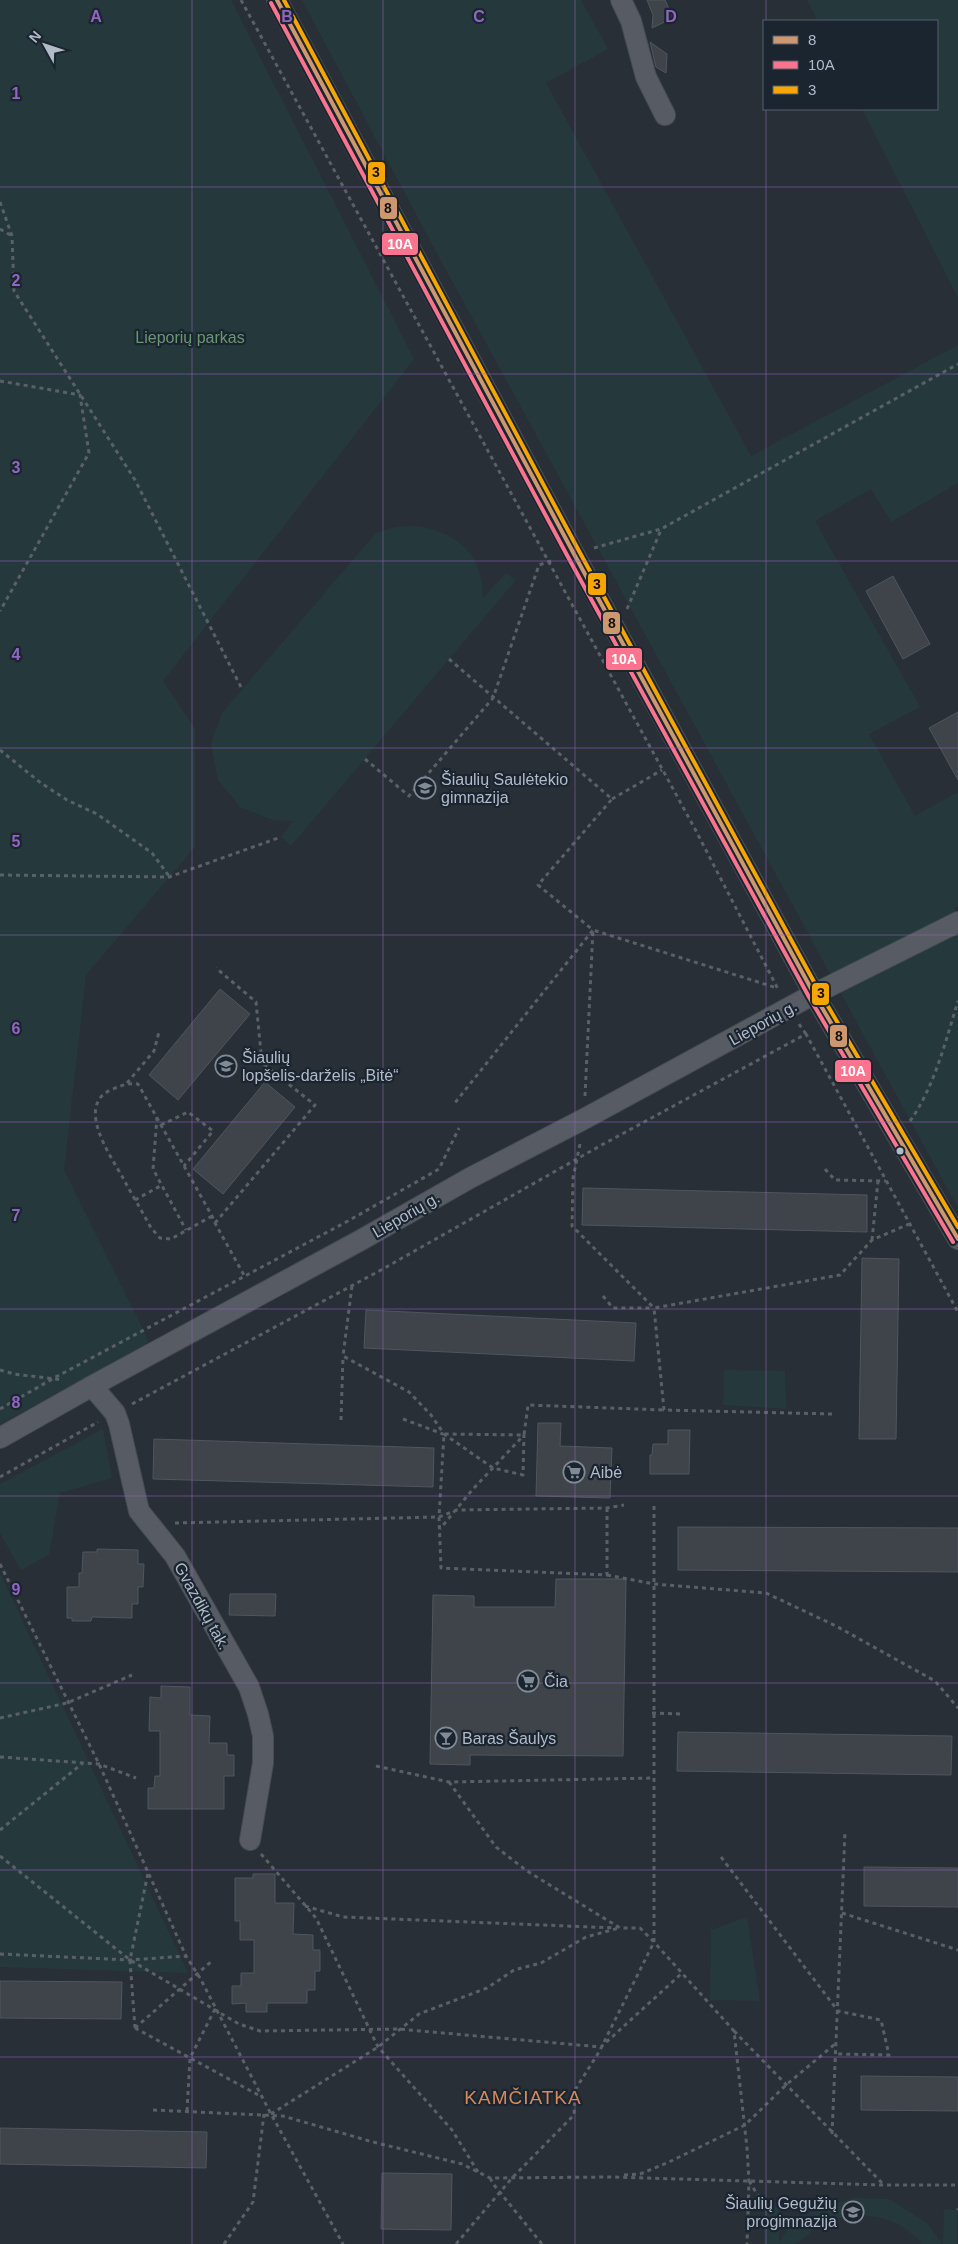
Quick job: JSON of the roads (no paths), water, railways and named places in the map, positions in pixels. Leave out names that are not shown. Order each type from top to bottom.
[{"type":"street","points":[[277,0],[574,554],[814,994],[958,1239]]},
{"type":"street","points":[[621,0],[631,21],[646,78],[665,115]]},
{"type":"street","name":"Lieporių g.","points":[[0,1438],[352,1245],[470,1178],[788,1010],[814,994],[958,922]]},
{"type":"street","name":"Gvazdikų tak.","points":[[92,1386],[114,1413],[120,1424],[139,1511],[175,1556],[248,1687],[258,1714],[263,1736],[264,1763],[250,1840]]},
{"type":"place","name":"Šiaulių Saulėtekio gimnazija","points":[[425,788]]},
{"type":"place","name":"Šiaulių lopšelis-darželis „Bitė“","points":[[226,1066]]},
{"type":"place","name":"Aibė","points":[[574,1472]]},
{"type":"place","name":"Čia","points":[[528,1681]]},
{"type":"place","name":"Baras Šaulys","points":[[446,1738]]},
{"type":"place","name":"Šiaulių Gegužių progimnazija","points":[[853,2212]]},
{"type":"district","name":"KAMČIATKA","points":[[523,2097]]},
{"type":"park label","name":"Lieporių parkas","points":[[190,337]]}]
